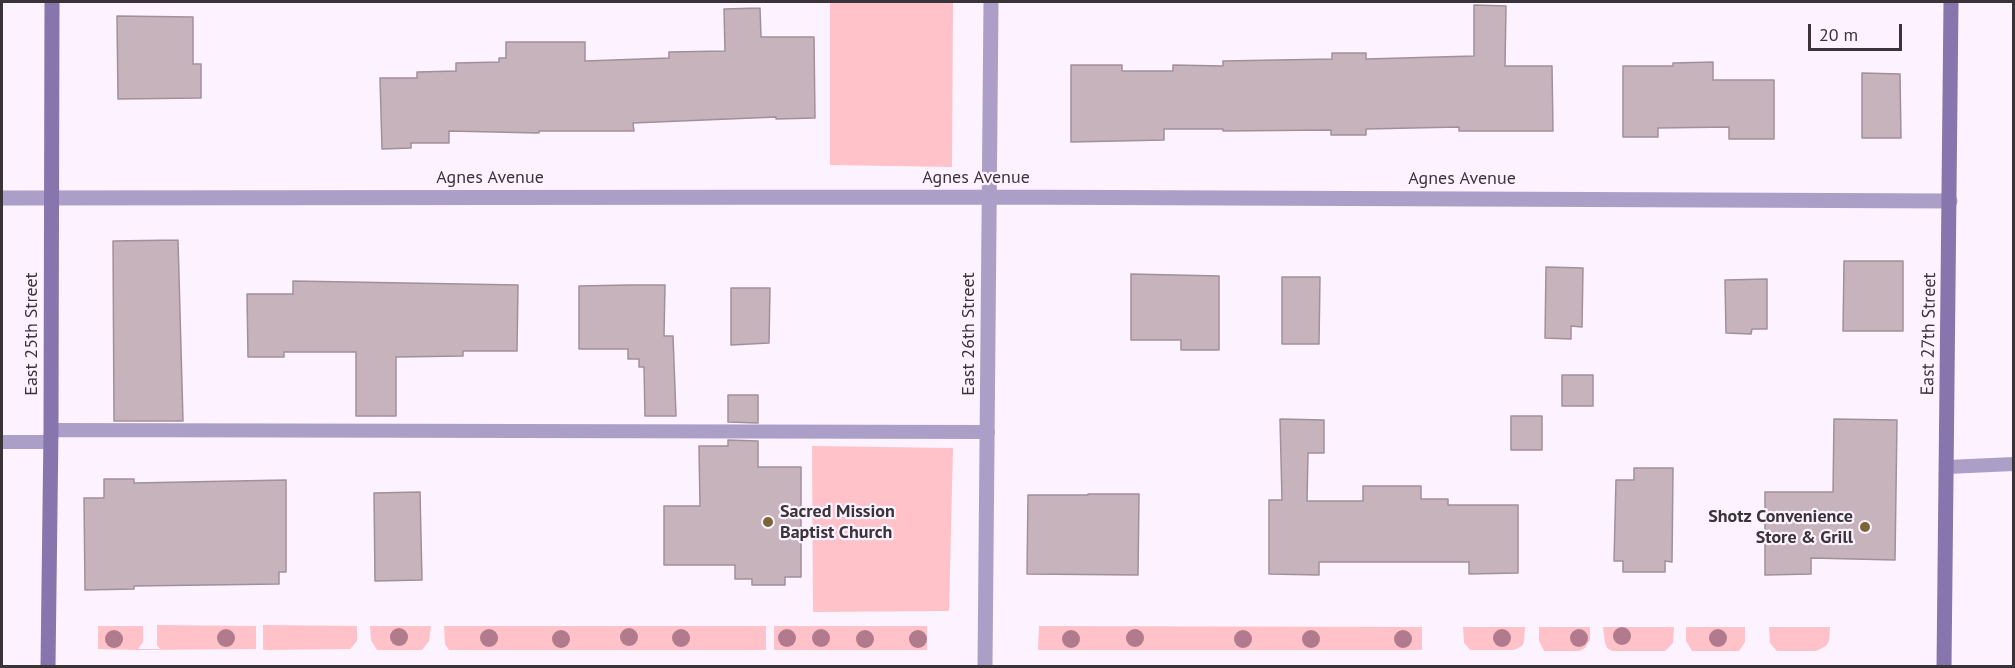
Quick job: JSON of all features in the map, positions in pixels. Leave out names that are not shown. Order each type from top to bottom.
[{"type":"main road","name":"East 25th Street","points":[[48,666],[52,2]]},
{"type":"main road","name":"East 27th Street","points":[[1944,666],[1951,2]]},
{"type":"street","name":"East 26th Street","points":[[985,666],[991,2]]},
{"type":"street","name":"Agnes Avenue","points":[[2,198],[989,197],[1950,201]]},
{"type":"lane","points":[[2,442],[51,436],[988,432]]},
{"type":"lane","points":[[1947,467],[2013,464]]},
{"type":"shaded area","points":[[830,2],[953,2],[952,167],[830,165]]},
{"type":"shaded area","points":[[812,446],[953,448],[949,611],[813,612]]},
{"type":"shaded area","points":[[157,625],[256,626],[256,649],[137,650],[98,649],[98,626],[143,626],[143,642],[138,649],[160,649],[157,645]]},
{"type":"shaded area","points":[[263,625],[357,626],[357,641],[350,649],[263,650]]},
{"type":"shaded area","points":[[370,626],[431,626],[429,641],[422,650],[377,650],[371,640]]},
{"type":"shaded area","points":[[444,626],[766,626],[766,650],[449,650],[445,644]]},
{"type":"shaded area","points":[[774,626],[927,626],[927,650],[774,650]]},
{"type":"shaded area","points":[[1039,626],[1422,627],[1422,650],[1038,650]]},
{"type":"shaded area","points":[[1463,627],[1525,627],[1524,642],[1522,646],[1514,650],[1470,650],[1464,643]]},
{"type":"shaded area","points":[[1539,627],[1590,627],[1590,640],[1585,648],[1579,651],[1544,651],[1539,641]]},
{"type":"shaded area","points":[[1603,627],[1674,627],[1673,643],[1665,651],[1612,651],[1605,643]]},
{"type":"shaded area","points":[[1686,627],[1745,627],[1745,642],[1739,651],[1692,651],[1686,641]]},
{"type":"shaded area","points":[[1769,627],[1830,627],[1829,641],[1826,646],[1816,651],[1777,651],[1770,643]]},
{"type":"building","points":[[1474,5],[1506,6],[1505,66],[1552,66],[1553,131],[1459,131],[1459,127],[1366,129],[1366,135],[1331,135],[1331,130],[1164,129],[1164,140],[1071,142],[1071,65],[1122,65],[1122,71],[1173,71],[1173,65],[1223,66],[1223,61],[1332,59],[1332,53],[1366,53],[1366,59],[1474,56]]},
{"type":"building","points":[[760,8],[761,37],[814,37],[815,118],[776,119],[776,117],[633,123],[634,131],[539,131],[539,133],[449,131],[449,143],[411,143],[411,148],[382,149],[380,78],[417,78],[417,72],[456,71],[456,63],[499,62],[499,58],[506,58],[506,42],[585,42],[585,61],[669,58],[669,52],[725,51],[724,9]]},
{"type":"building","points":[[117,16],[193,17],[193,64],[201,64],[201,98],[118,99]]},
{"type":"building","points":[[1713,62],[1713,80],[1774,80],[1774,139],[1729,139],[1729,127],[1658,128],[1658,137],[1623,137],[1623,66],[1673,66],[1673,63]]},
{"type":"building","points":[[1862,73],[1900,74],[1901,138],[1862,138]]},
{"type":"building","points":[[178,240],[183,421],[114,421],[113,241]]},
{"type":"building","points":[[1844,261],[1903,261],[1903,331],[1843,331]]},
{"type":"building","points":[[1546,267],[1583,268],[1582,327],[1571,326],[1571,339],[1545,338]]},
{"type":"building","points":[[1131,274],[1219,276],[1219,350],[1181,350],[1181,340],[1131,340]]},
{"type":"building","points":[[1282,277],[1320,277],[1319,344],[1282,344]]},
{"type":"building","points":[[1767,279],[1767,329],[1752,329],[1751,334],[1726,333],[1725,280]]},
{"type":"building","points":[[293,281],[518,285],[517,351],[463,351],[463,356],[396,357],[396,416],[356,416],[356,352],[284,352],[284,357],[248,357],[247,294],[293,294]]},
{"type":"building","points":[[665,285],[664,336],[673,336],[676,416],[645,416],[644,367],[639,367],[639,359],[628,359],[628,349],[579,349],[579,286]]},
{"type":"building","points":[[731,288],[770,288],[769,343],[731,345]]},
{"type":"building","points":[[1562,375],[1593,375],[1593,406],[1562,406]]},
{"type":"building","points":[[728,395],[758,395],[758,423],[728,422]]},
{"type":"building","points":[[1511,416],[1542,416],[1542,450],[1511,450]]},
{"type":"building","points":[[1280,419],[1324,420],[1324,453],[1308,453],[1307,501],[1363,501],[1363,486],[1421,486],[1421,499],[1448,499],[1448,505],[1518,505],[1518,573],[1469,574],[1469,562],[1319,562],[1319,575],[1269,574],[1269,500],[1282,500]]},
{"type":"building","points":[[1834,419],[1897,420],[1895,560],[1811,558],[1811,574],[1765,575],[1765,492],[1833,492]]},
{"type":"building","points":[[728,440],[758,441],[758,467],[801,467],[801,577],[785,577],[785,585],[752,585],[752,579],[735,579],[735,565],[664,565],[664,506],[700,506],[699,446],[728,446]]},
{"type":"building","points":[[1634,468],[1673,468],[1672,562],[1665,561],[1665,572],[1623,572],[1623,561],[1614,561],[1616,480],[1634,480]]},
{"type":"building","points":[[104,479],[134,479],[134,483],[286,480],[286,572],[279,572],[279,584],[134,586],[134,589],[85,590],[84,498],[104,498]]},
{"type":"building","points":[[420,492],[422,580],[375,581],[374,493]]},
{"type":"building","points":[[1139,494],[1138,575],[1027,574],[1028,495]]},
{"type":"place","name":"Sacred Mission Baptist Church","points":[[768,522]]},
{"type":"place","name":"Shotz Convenience Store & Grill","points":[[1865,527]]}]
